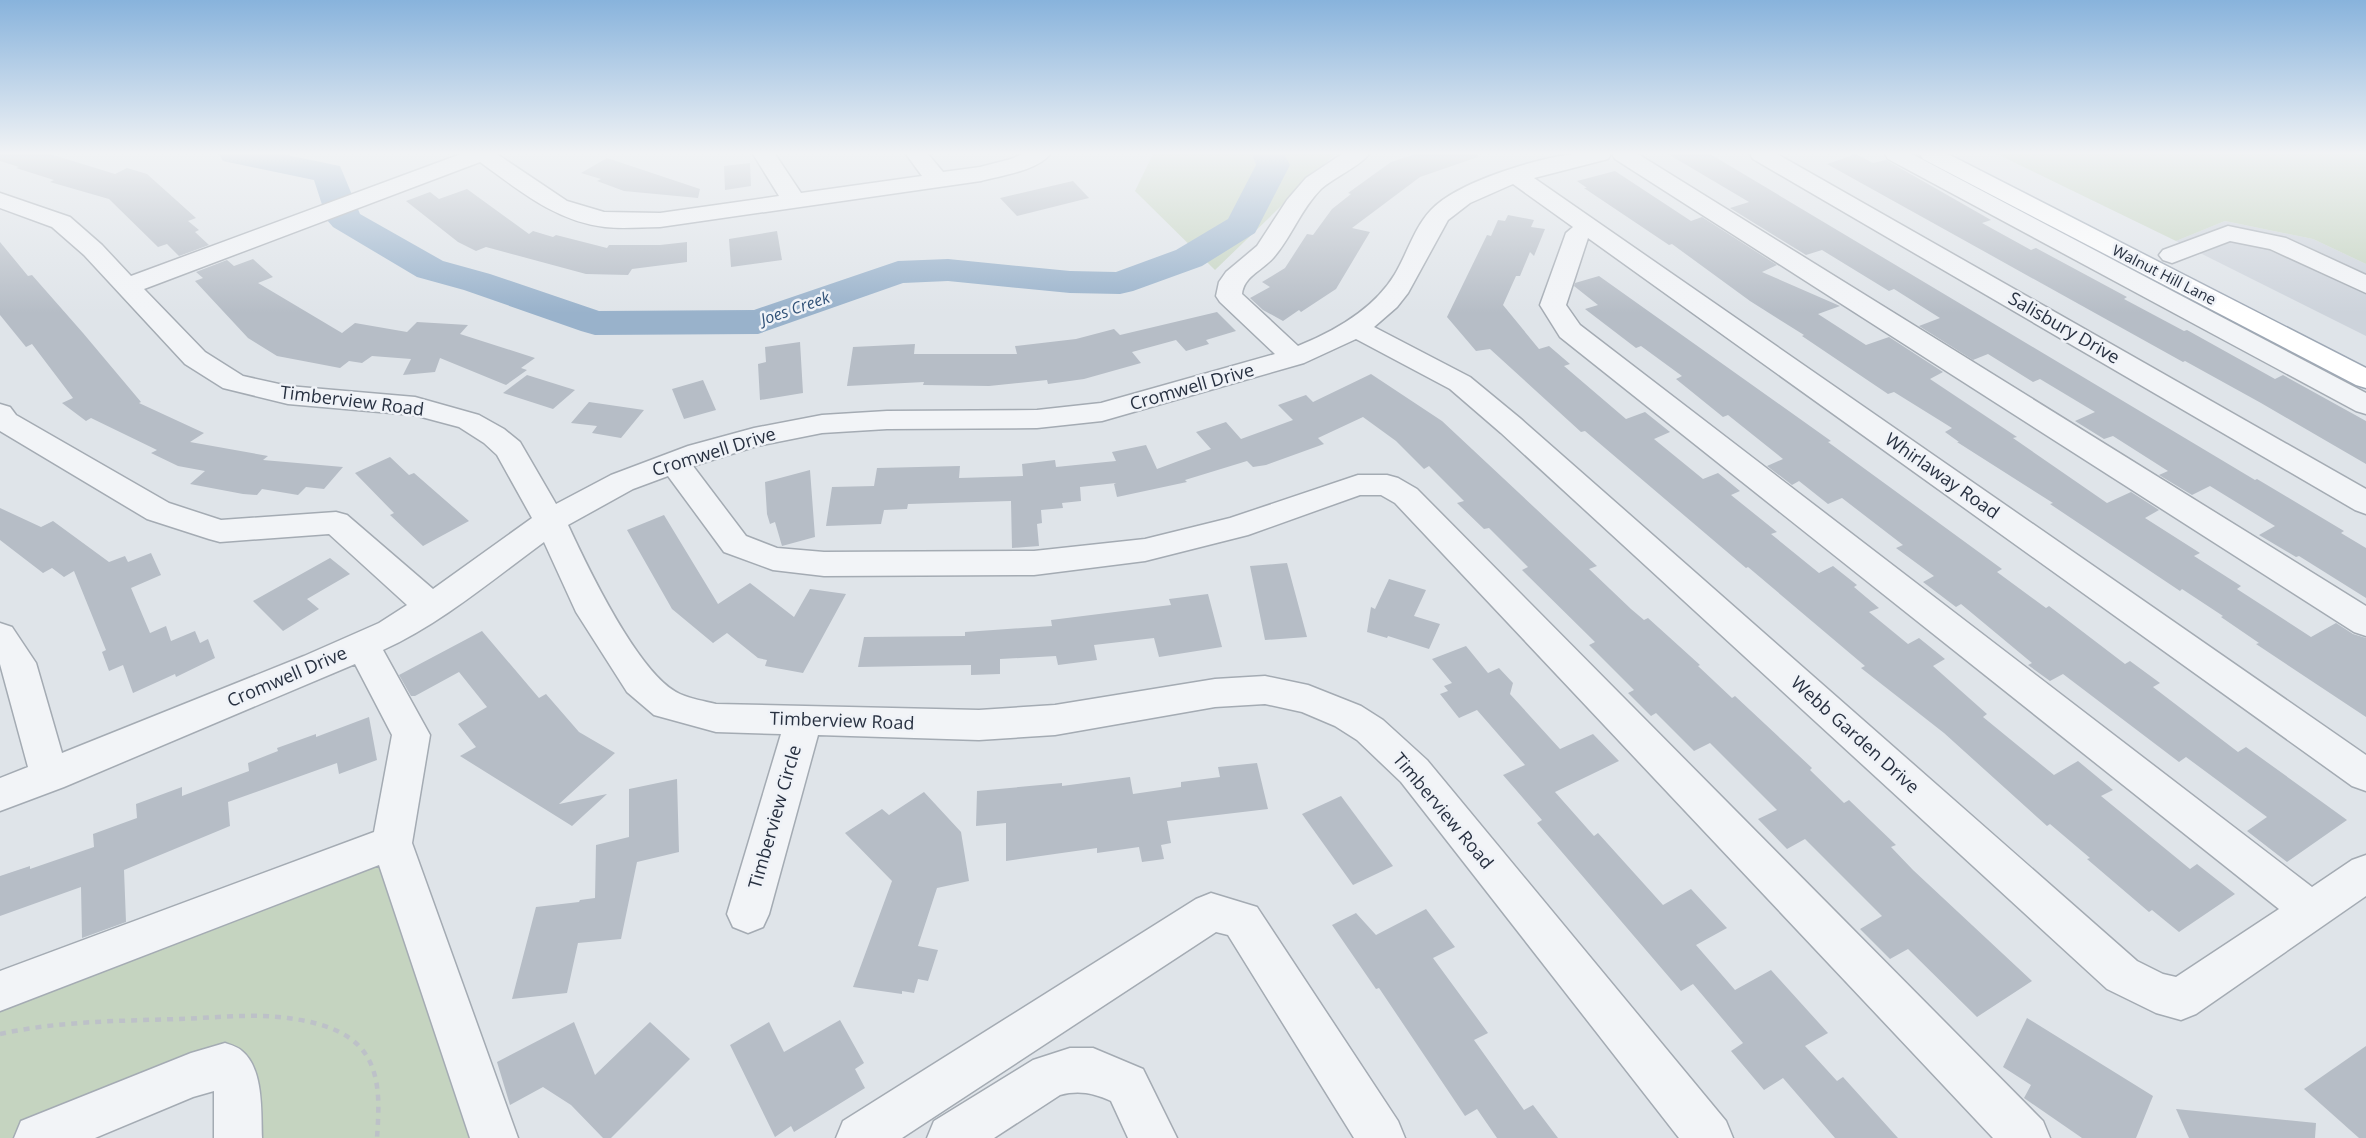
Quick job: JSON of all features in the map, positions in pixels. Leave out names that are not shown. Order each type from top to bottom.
[{"type":"main road","name":"Walnut Hill Lane","points":[[2034,207],[2366,379]]},
{"type":"main road","name":"Walnut Hill Lane","points":[[2078,207],[2366,354]]},
{"type":"main road","points":[[2146,265],[2172,255]]},
{"type":"street","name":"Timberview Road","points":[[20,207],[61,222],[93,250],[195,358],[233,382],[288,395],[415,406],[468,421],[494,436],[509,449],[550,521],[588,603],[640,682],[667,705],[716,718],[979,725],[1044,721],[1215,693],[1265,690],[1308,699],[1348,716],[1370,730],[1414,771],[1709,1138]]},
{"type":"street","points":[[127,286],[339,207]]},
{"type":"street","points":[[560,207],[586,217],[613,220],[660,219],[744,207]]},
{"type":"street","points":[[1294,357],[1236,303],[1230,296],[1230,285],[1233,277],[1258,260],[1295,207]]},
{"type":"street","name":"Cromwell Drive","points":[[0,795],[391,632],[431,607],[550,521],[622,482],[674,462],[754,437],[822,424],[887,420],[1037,419],[1102,412],[1294,357],[1323,346],[1384,306],[1408,274],[1420,246],[1444,210],[1449,207]]},
{"type":"street","name":"Whirlaway Road","points":[[1561,207],[2366,775]]},
{"type":"street","points":[[1707,207],[2366,623]]},
{"type":"street","name":"Salisbury Drive","points":[[1853,207],[2366,503]]},
{"type":"street","points":[[1995,207],[2366,405]]},
{"type":"street","points":[[1592,229],[1578,233],[1553,305],[1570,331],[2311,910]]},
{"type":"street","points":[[2172,255],[2228,233],[2264,239],[2366,285]]},
{"type":"street","name":"Webb Garden Drive","points":[[1355,327],[1460,383],[1511,426],[2121,975],[2156,993],[2181,999],[2366,873]]},
{"type":"street","points":[[0,413],[4,421],[158,511],[220,531],[336,523],[431,607]]},
{"type":"street","points":[[674,462],[735,544],[773,559],[824,564],[1034,563],[1145,550],[1237,527],[1358,485],[1387,485],[1415,504],[2026,1138]]},
{"type":"street","points":[[0,636],[18,663],[50,776]]},
{"type":"street","points":[[363,645],[411,735],[392,843],[494,1138]]},
{"type":"street","name":"Timberview Circle","points":[[748,914],[803,721]]},
{"type":"street","points":[[0,991],[392,843]]},
{"type":"street","points":[[860,1138],[1211,912],[1242,920],[1381,1138]]},
{"type":"street","points":[[38,1138],[191,1075],[225,1065],[231,1070],[236,1083],[238,1138]]},
{"type":"street","points":[[951,1138],[1049,1076],[1070,1070],[1093,1070],[1126,1085],[1154,1138]]},
{"type":"shaded area","points":[[2225,221],[2313,239],[2366,264],[2366,336],[2176,241]]},
{"type":"green space","points":[[1151,207],[1280,207],[1215,270]]},
{"type":"green space","points":[[2106,207],[2366,207],[2366,264],[2313,239],[2225,221],[2176,241]]},
{"type":"green space","points":[[397,839],[484,1138],[246,1138],[242,1052],[33,1138],[0,1138],[0,983]]},
{"type":"building","points":[[117,207],[184,207],[196,218],[188,221],[199,230],[195,232],[209,245],[179,256],[167,244],[158,247]]},
{"type":"building","points":[[414,207],[492,207],[529,234],[533,231],[553,237],[556,235],[607,248],[609,245],[660,245],[687,242],[687,262],[632,269],[628,275],[586,274],[486,247],[476,251],[458,242]]},
{"type":"building","points":[[1009,207],[1053,207],[1017,216]]},
{"type":"building","points":[[1380,207],[1352,228],[1370,232],[1336,289],[1283,321],[1263,310],[1250,298],[1270,287],[1262,282],[1285,268],[1307,234],[1313,235],[1332,209]]},
{"type":"building","points":[[1612,207],[1670,207],[1691,221],[1702,217],[1777,265],[1762,272],[1840,306],[1818,314],[1866,345],[1889,337],[1943,372],[1930,379],[2017,437],[2013,438],[2107,503],[2131,492],[2159,510],[2145,518],[2200,553],[2194,556],[2241,586],[2237,589],[2311,637],[2336,623],[2353,634],[2366,638],[2366,717],[2256,644],[2259,643],[2221,617],[2223,616],[2182,589],[2180,591],[2050,504],[2053,503],[1957,442],[1959,442],[1945,432],[1952,428],[1894,392],[1888,394],[1802,336],[1804,335],[1750,301],[1672,244],[1669,245]]},
{"type":"building","points":[[1799,207],[2344,531],[2341,533],[2366,548],[2366,598],[2299,556],[2296,557],[2259,535],[2275,526],[2210,486],[2192,495],[2159,475],[2168,471],[2113,436],[2104,439],[2075,421],[2095,412],[2040,379],[2033,382],[1988,354],[1973,360],[1919,326],[1940,318],[1894,289],[1889,291],[1822,250],[1806,255],[1730,208]]},
{"type":"building","points":[[1905,207],[1968,207],[1991,220],[1982,223],[2031,250],[2036,248],[2127,297],[2124,299],[2184,331],[2187,330],[2275,379],[2283,375],[2366,421],[2366,464],[2261,403],[2185,361],[2183,362]]},
{"type":"building","points":[[1508,215],[1534,220],[1531,227],[1545,229],[1534,256],[1530,252],[1520,276],[1516,276],[1503,305],[1539,349],[1549,346],[1570,364],[1564,366],[1626,419],[1645,412],[1670,432],[1654,439],[1703,479],[1718,473],[1740,491],[1731,495],[1777,532],[1771,534],[1819,573],[1833,566],[1857,585],[1854,587],[1879,608],[1869,612],[1908,644],[1919,638],[1945,659],[1933,666],[1987,714],[1983,717],[2054,775],[2078,761],[2113,790],[2101,796],[2190,869],[2197,864],[2235,894],[2179,932],[2152,910],[2149,912],[2050,824],[2047,826],[1944,733],[1861,668],[1865,666],[1748,567],[1746,568],[1585,431],[1581,432],[1490,349],[1476,351],[1447,317],[1487,235],[1491,236],[1498,220],[1505,221]]},
{"type":"building","points":[[777,231],[782,260],[731,267],[729,239]]},
{"type":"building","points":[[0,242],[28,276],[32,275],[83,333],[141,402],[139,403],[204,433],[190,442],[268,456],[263,460],[343,467],[324,489],[306,487],[298,495],[262,489],[257,495],[243,494],[190,484],[205,471],[178,466],[151,453],[157,450],[91,418],[86,421],[62,403],[73,398],[32,344],[26,347],[0,315]]},
{"type":"building","points":[[253,259],[273,277],[258,283],[342,333],[355,323],[407,332],[417,322],[468,325],[460,334],[535,358],[521,368],[527,370],[506,385],[440,358],[435,372],[403,375],[411,359],[372,356],[362,363],[349,361],[340,368],[277,356],[248,338],[195,281],[203,278],[196,272],[227,260],[234,266]]},
{"type":"building","points":[[1599,276],[1831,441],[1828,442],[2002,569],[1997,572],[2046,608],[2049,606],[2125,664],[2130,661],[2160,683],[2153,687],[2238,752],[2246,747],[2347,820],[2287,862],[2247,831],[2267,817],[2186,757],[2179,762],[2063,674],[2050,681],[2028,665],[2032,663],[1961,604],[1956,607],[1923,582],[1934,576],[1896,548],[1903,545],[1842,498],[1828,504],[1799,481],[1792,485],[1767,466],[1783,459],[1728,415],[1723,417],[1676,379],[1682,376],[1641,346],[1636,348],[1585,309],[1598,305],[1574,286],[1575,283]]},
{"type":"building","points":[[1217,312],[1236,331],[1206,340],[1209,344],[1186,351],[1176,340],[1132,352],[1141,363],[1084,379],[1048,384],[1047,380],[989,386],[923,385],[924,382],[847,386],[853,347],[915,344],[914,354],[1017,354],[1015,346],[1076,339],[1114,329],[1120,335]]},
{"type":"building","points":[[800,342],[803,393],[760,400],[758,364],[766,362],[765,347]]},
{"type":"building","points":[[1371,374],[1442,421],[1597,566],[1589,569],[1631,609],[1644,620],[1648,618],[1700,665],[1698,666],[1732,698],[1735,696],[1812,768],[1810,770],[1844,803],[1849,800],[1896,845],[1891,847],[1913,870],[2032,981],[1977,1017],[1908,949],[1890,959],[1860,929],[1882,916],[1805,839],[1787,849],[1758,819],[1777,810],[1710,743],[1694,751],[1656,713],[1651,716],[1628,693],[1634,690],[1589,645],[1595,642],[1522,570],[1528,567],[1489,528],[1484,529],[1457,503],[1464,501],[1429,466],[1424,469],[1396,441],[1363,417],[1318,438],[1324,444],[1266,465],[1253,467],[1247,461],[1185,480],[1187,482],[1117,497],[1114,484],[1116,483],[1080,487],[1081,501],[1062,503],[1063,508],[1041,510],[1042,523],[1037,524],[1039,546],[1012,548],[1011,501],[908,504],[907,509],[884,510],[881,524],[826,526],[832,487],[874,486],[877,468],[960,466],[959,478],[1023,476],[1022,464],[1055,460],[1056,467],[1116,461],[1112,452],[1146,445],[1157,469],[1211,449],[1196,432],[1226,422],[1241,439],[1293,420],[1278,405],[1306,395],[1313,402]]},
{"type":"building","points":[[527,375],[575,390],[553,409],[503,393]]},
{"type":"building","points":[[703,380],[716,410],[684,419],[672,389]]},
{"type":"building","points":[[589,402],[644,410],[621,438],[592,433],[597,426],[571,423]]},
{"type":"building","points":[[390,457],[409,475],[414,473],[469,521],[423,546],[390,515],[394,513],[355,473]]},
{"type":"building","points":[[810,470],[815,537],[782,546],[775,522],[770,524],[767,514],[765,482]]},
{"type":"building","points":[[0,508],[41,527],[53,521],[109,562],[125,556],[128,562],[151,553],[161,575],[131,588],[150,633],[166,626],[171,641],[195,631],[200,643],[208,639],[215,658],[176,677],[175,674],[133,693],[123,665],[109,671],[102,652],[106,650],[74,571],[64,577],[52,568],[43,573],[0,540]]},
{"type":"building","points":[[664,515],[718,604],[750,583],[794,617],[810,589],[846,594],[803,673],[765,666],[767,660],[758,658],[727,633],[713,643],[672,609],[627,530]]},
{"type":"building","points":[[330,558],[350,574],[307,599],[319,609],[283,631],[253,601]]},
{"type":"building","points":[[1287,563],[1307,637],[1265,640],[1250,566]]},
{"type":"building","points":[[1389,579],[1426,590],[1414,616],[1440,624],[1429,649],[1367,632],[1371,607],[1375,609]]},
{"type":"building","points":[[1208,594],[1222,647],[1159,657],[1154,638],[1094,645],[1097,660],[1058,665],[1056,656],[1000,659],[1000,674],[971,675],[971,665],[858,667],[864,637],[965,636],[965,632],[1052,626],[1051,620],[1171,605],[1169,599]]},
{"type":"building","points":[[482,631],[539,698],[546,694],[579,732],[615,753],[559,804],[607,794],[572,826],[460,756],[476,747],[458,724],[487,707],[459,672],[415,696],[411,696],[399,675]]},
{"type":"building","points":[[1466,646],[1488,673],[1499,668],[1513,683],[1510,694],[1560,749],[1593,734],[1619,761],[1555,792],[1594,836],[1598,833],[1663,905],[1691,889],[1727,928],[1696,945],[1735,990],[1771,970],[1828,1033],[1805,1046],[1837,1081],[1843,1077],[1898,1138],[1835,1138],[1783,1078],[1764,1090],[1731,1051],[1743,1043],[1693,984],[1681,991],[1537,823],[1542,820],[1503,775],[1525,765],[1477,710],[1459,718],[1440,694],[1448,691],[1444,686],[1452,683],[1432,659]]},
{"type":"building","points":[[369,717],[377,760],[339,774],[337,763],[228,802],[230,826],[124,870],[126,922],[82,938],[81,887],[0,916],[0,876],[30,866],[30,869],[94,847],[93,834],[137,818],[136,804],[182,787],[182,796],[249,771],[248,763],[278,751],[277,748],[316,734],[316,737]]},
{"type":"building","points":[[1257,763],[1268,809],[1167,821],[1171,843],[1161,845],[1164,859],[1142,862],[1139,847],[1097,853],[1097,848],[1006,861],[1006,823],[976,826],[977,791],[1062,783],[1062,786],[1130,777],[1133,794],[1181,787],[1181,782],[1220,777],[1218,767]]},
{"type":"building","points":[[677,779],[679,852],[637,862],[621,939],[578,943],[567,993],[512,999],[536,907],[595,898],[596,845],[629,837],[629,789]]},
{"type":"building","points":[[924,792],[961,832],[969,881],[937,888],[918,946],[938,950],[928,981],[918,979],[914,993],[902,991],[902,994],[853,987],[892,881],[845,833],[882,809],[889,815]]},
{"type":"building","points":[[1341,796],[1393,866],[1353,885],[1302,814]]},
{"type":"building","points":[[1426,909],[1455,947],[1433,958],[1488,1033],[1474,1040],[1524,1110],[1533,1105],[1558,1138],[1497,1138],[1477,1109],[1465,1116],[1379,988],[1376,989],[1332,925],[1356,913],[1376,935]]},
{"type":"building","points":[[2027,1018],[2153,1096],[2136,1138],[2082,1138],[2024,1098],[2031,1085],[2003,1067]]},
{"type":"building","points":[[840,1020],[864,1063],[855,1069],[865,1088],[794,1132],[791,1126],[775,1137],[730,1045],[769,1022],[784,1052]]},
{"type":"building","points":[[574,1022],[595,1075],[650,1022],[690,1059],[611,1138],[603,1138],[571,1105],[543,1087],[510,1105],[497,1062]]},
{"type":"building","points":[[2366,1046],[2366,1138],[2359,1138],[2304,1089]]},
{"type":"building","points":[[2176,1109],[2316,1123],[2315,1138],[2189,1138]]},
{"type":"waterway","name":"Joes Creek","points":[[340,207],[345,220],[430,269],[477,282],[595,323],[758,322],[898,272],[948,270],[1070,282],[1120,283],[1189,258],[1242,225],[1251,207]]}]
